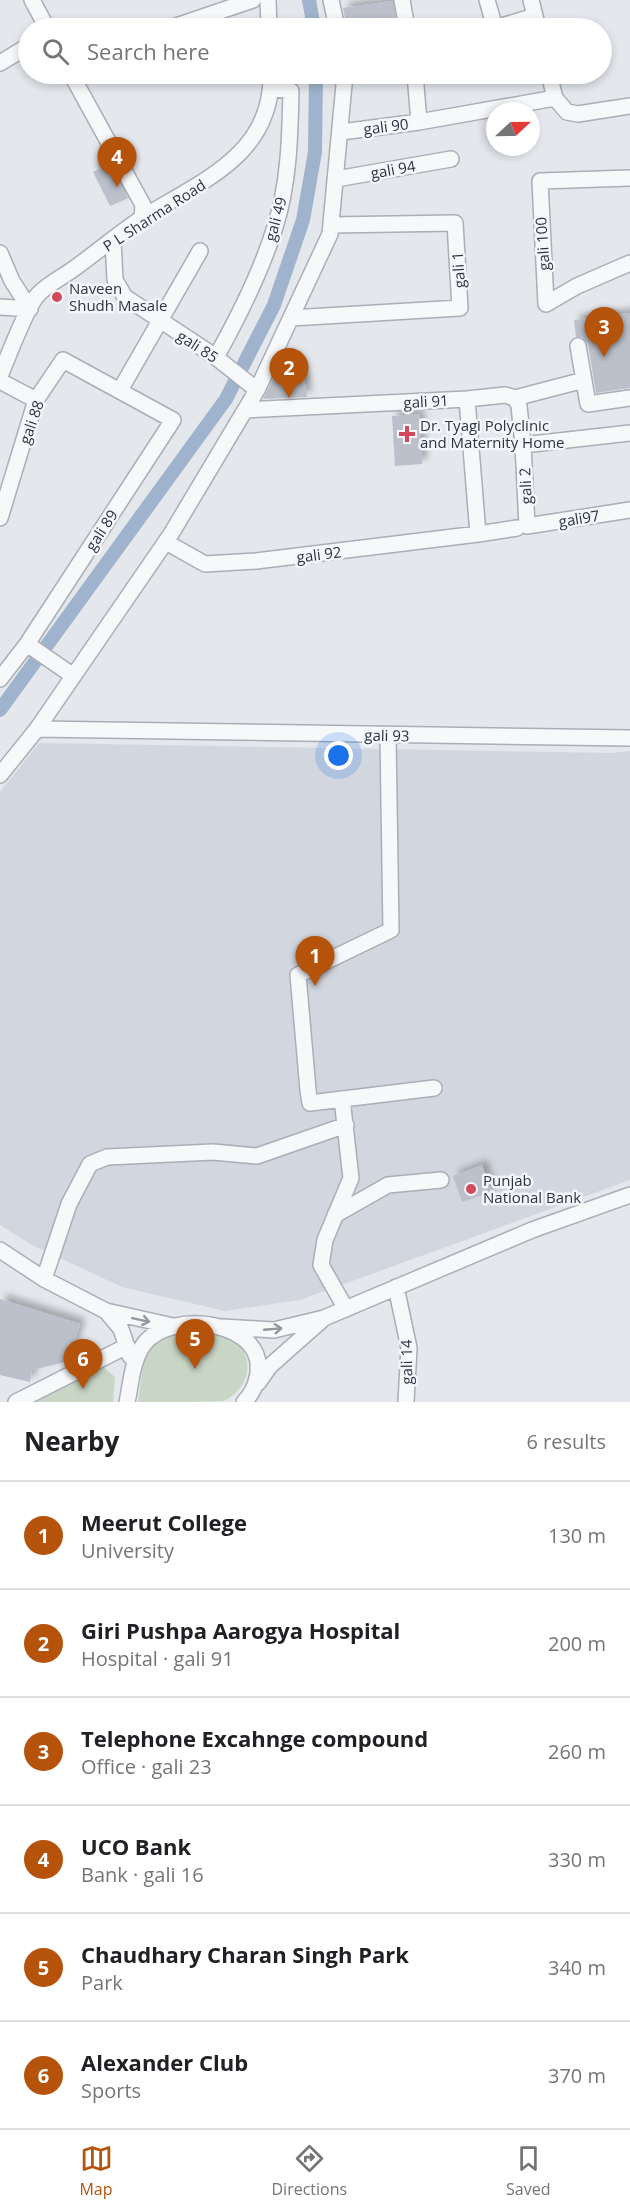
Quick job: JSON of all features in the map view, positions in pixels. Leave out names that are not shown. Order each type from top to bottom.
[{"type":"street","points":[[32,0],[42,18]]},
{"type":"street","points":[[200,18],[253,0]]},
{"type":"street","points":[[268,0],[269,18]]},
{"type":"street","points":[[331,0],[335,18]]},
{"type":"street","points":[[402,0],[405,18]]},
{"type":"street","points":[[488,0],[492,18]]},
{"type":"street","points":[[531,0],[536,18]]},
{"type":"street","points":[[0,63],[18,52]]},
{"type":"street","points":[[76,84],[143,206],[142,219]]},
{"type":"street","name":"P L Sharma Road","points":[[0,376],[36,297],[142,219],[207,181],[237,158],[254,136],[265,112],[270,84]]},
{"type":"street","name":"gali 49","points":[[216,357],[236,322],[276,226],[289,150],[291,91],[277,84]]},
{"type":"street","points":[[0,775],[37,729],[72,675],[166,542],[245,410],[291,318],[330,234],[344,84]]},
{"type":"street","name":"gali 90","points":[[341,132],[418,122],[416,84]]},
{"type":"street","points":[[552,84],[555,98],[567,112],[578,114],[630,106]]},
{"type":"street","points":[[418,122],[555,98]]},
{"type":"street","name":"gali 94","points":[[336,179],[451,159]]},
{"type":"street","name":"gali 100","points":[[630,178],[540,181],[546,304],[577,286],[630,263]]},
{"type":"street","name":"gali 1","points":[[291,318],[460,308],[455,223],[331,225]]},
{"type":"street","name":"gali 85","points":[[113,240],[115,280],[124,297],[216,357],[256,388]]},
{"type":"street","points":[[122,392],[159,321],[200,251]]},
{"type":"street","points":[[0,253],[12,281],[30,309]]},
{"type":"street","points":[[0,307],[30,309]]},
{"type":"street","points":[[578,346],[588,404],[630,398]]},
{"type":"street","name":"gali 88","points":[[0,518],[36,400],[63,360],[122,392]]},
{"type":"street","points":[[467,399],[510,397],[584,380]]},
{"type":"street","points":[[0,381],[36,400]]},
{"type":"street","name":"gali 89","points":[[27,644],[174,420],[122,392]]},
{"type":"street","name":"gali 2","points":[[510,397],[519,406],[523,445],[522,527]]},
{"type":"street","name":"gali 91","points":[[245,410],[467,399],[478,534]]},
{"type":"street","points":[[523,445],[630,433]]},
{"type":"street","name":"gali97","points":[[522,527],[630,510]]},
{"type":"street","points":[[478,534],[522,527]]},
{"type":"street","name":"gali 92","points":[[166,542],[205,564],[256,561],[478,534]]},
{"type":"street","points":[[0,678],[27,644],[72,675]]},
{"type":"street","name":"gali 93","points":[[37,729],[630,738]]},
{"type":"street","points":[[387,735],[391,930],[298,975],[310,1103],[434,1088]]},
{"type":"street","points":[[342,1099],[351,1178],[325,1240],[321,1265],[346,1309]]},
{"type":"street","points":[[44,1279],[69,1204],[90,1164],[107,1157],[213,1152],[257,1156],[346,1125]]},
{"type":"street","points":[[335,1215],[388,1185],[441,1180]]},
{"type":"street","points":[[222,1328],[274,1330],[324,1318],[532,1230],[630,1195]]},
{"type":"street","points":[[0,1250],[44,1279],[106,1311],[176,1326],[205,1324],[243,1337],[255,1351],[259,1371],[254,1388]]},
{"type":"street","name":"gali 14","points":[[396,1287],[409,1347],[406,1402]]},
{"type":"street","points":[[106,1311],[121,1329],[134,1371]]},
{"type":"street","points":[[244,1402],[270,1366],[324,1318]]},
{"type":"street","points":[[127,1402],[137,1356],[150,1337],[176,1326]]},
{"type":"street","points":[[16,1402],[127,1346]]},
{"type":"shaded area","points":[[39,743],[611,753],[630,751],[630,1180],[300,1300],[225,1311],[122,1287],[34,1246],[0,1225],[0,792]]},
{"type":"green space","points":[[195,1330],[223,1334],[239,1345],[245,1354],[247,1372],[239,1389],[223,1401],[138,1402],[145,1353],[161,1341]]},
{"type":"green space","points":[[101,1365],[115,1377],[113,1402],[28,1402]]},
{"type":"building","points":[[392,1],[396,18],[345,18],[343,8]]},
{"type":"building","points":[[109,164],[128,198],[110,206],[93,172]]},
{"type":"building","points":[[630,313],[630,388],[596,393],[588,344],[582,337],[576,337],[574,320]]},
{"type":"building","points":[[280,364],[288,365],[288,381],[304,378],[307,397],[263,399]]},
{"type":"building","points":[[419,414],[422,464],[395,466],[392,416]]},
{"type":"building","points":[[482,1165],[491,1192],[462,1202],[453,1176]]},
{"type":"building","points":[[0,1299],[80,1324],[69,1361],[32,1370],[30,1382],[0,1375]]},
{"type":"waterway","points":[[309,0],[312,18]]},
{"type":"waterway","points":[[0,710],[226,399],[274,305],[303,220],[315,152],[316,84]]},
{"type":"place","name":"UCO Bank","points":[[117,187]]},
{"type":"place","name":"Naveen Shudh Masale","points":[[57,297]]},
{"type":"place","name":"Telephone Excahnge compound","points":[[604,357]]},
{"type":"place","name":"Giri Pushpa Aarogya Hospital","points":[[289,398]]},
{"type":"place","name":"Dr. Tyagi Polyclinic and Maternity Home","points":[[407,434]]},
{"type":"place","name":"Meerut College","points":[[315,986]]},
{"type":"place","name":"Punjab National Bank","points":[[471,1189]]},
{"type":"place","name":"Chaudhary Charan Singh Park","points":[[195,1369]]},
{"type":"place","name":"Alexander Club","points":[[83,1389]]}]
